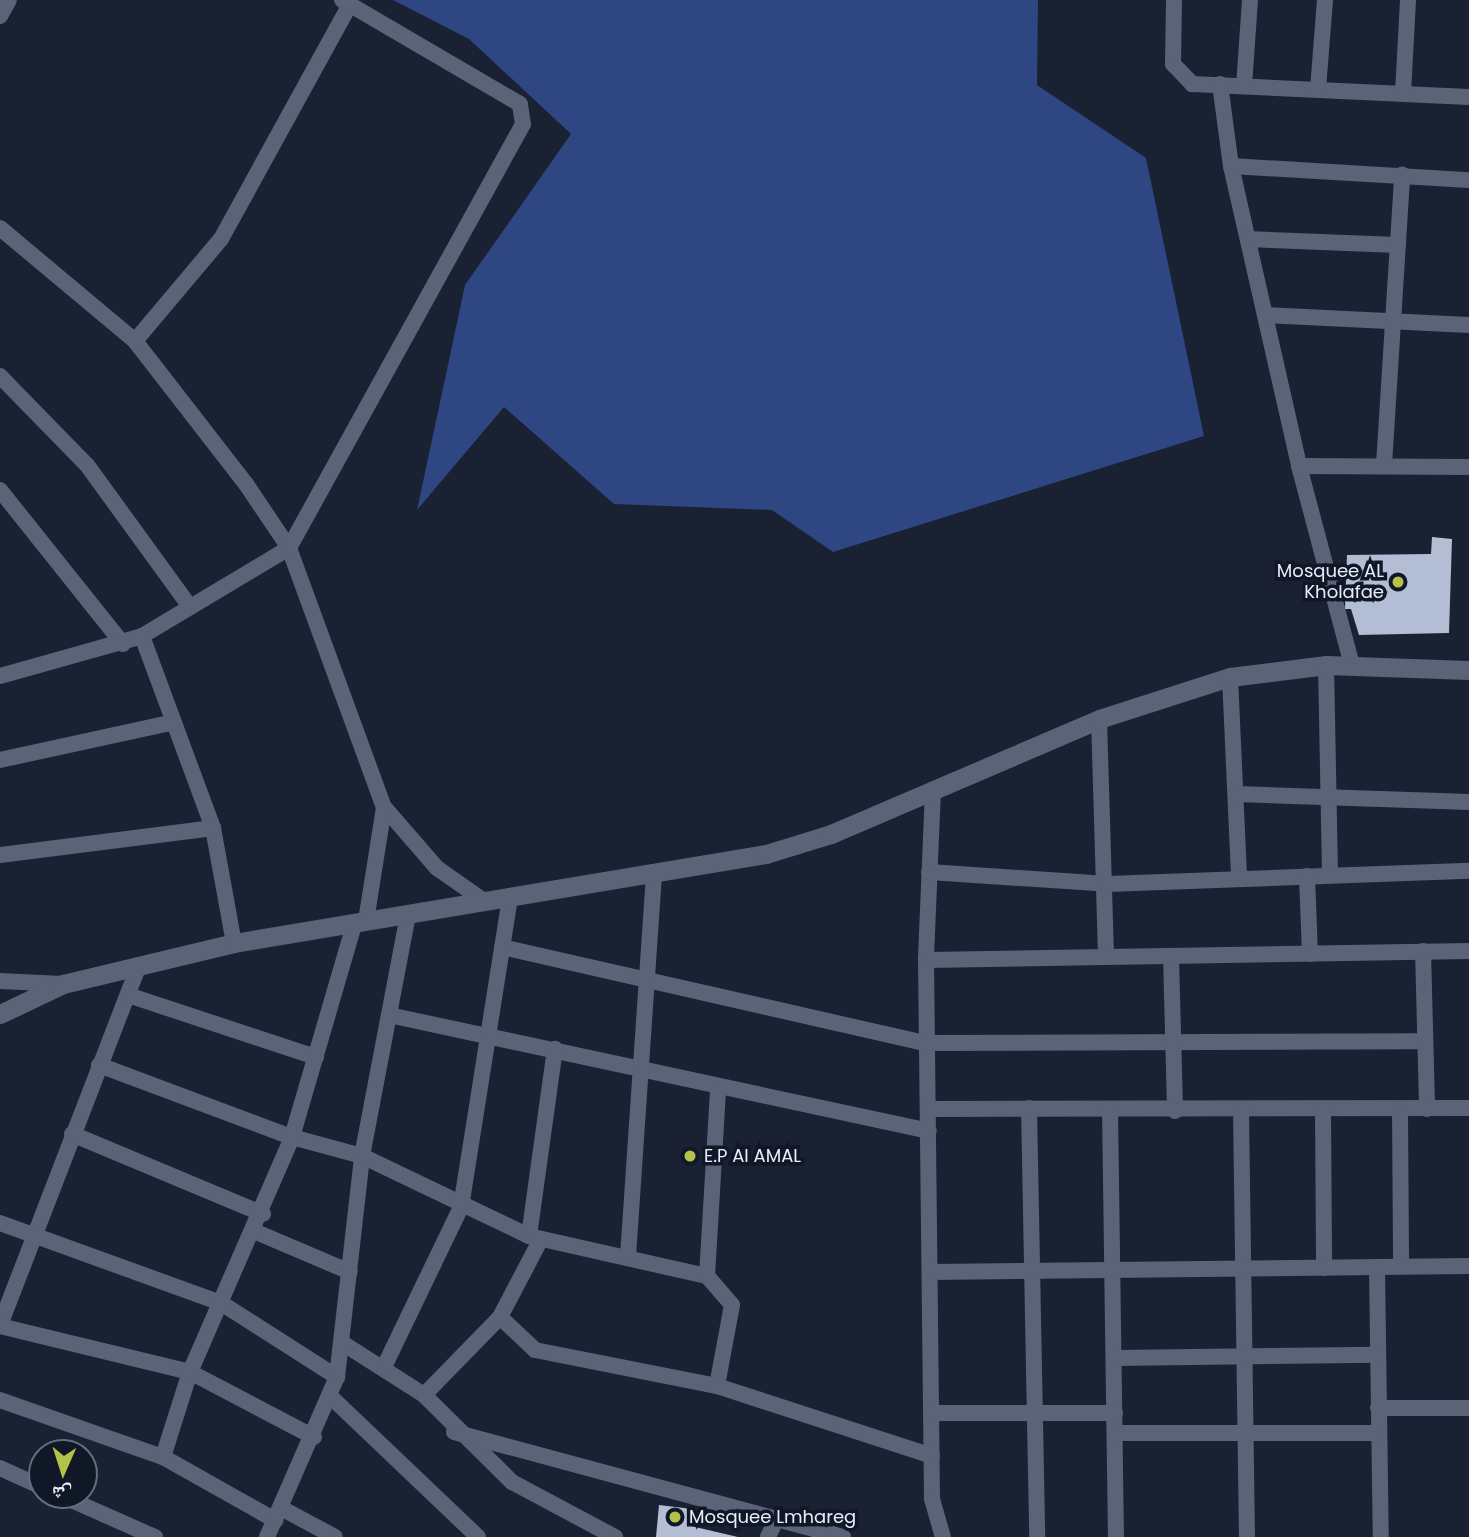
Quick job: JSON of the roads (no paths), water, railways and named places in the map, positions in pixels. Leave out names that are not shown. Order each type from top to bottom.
[{"type":"main road","points":[[0,1014],[63,984],[234,943],[510,896],[654,876],[831,834],[1099,719],[1230,677],[1352,664],[1469,670]]},
{"type":"street","points":[[0,16],[9,0]]},
{"type":"street","points":[[1174,0],[1176,70],[1192,84],[1469,97]]},
{"type":"street","points":[[1244,86],[1250,0]]},
{"type":"street","points":[[1318,89],[1325,0]]},
{"type":"street","points":[[1403,93],[1408,0]]},
{"type":"street","points":[[0,676],[123,644],[142,636],[289,548],[524,117],[520,104],[346,2],[220,239],[135,341]]},
{"type":"street","points":[[1220,84],[1231,166],[1299,466],[1352,664]]},
{"type":"street","points":[[1231,166],[1469,180]]},
{"type":"street","points":[[1384,465],[1402,175]]},
{"type":"street","points":[[0,228],[135,341],[289,548],[384,807],[437,868],[484,901]]},
{"type":"street","points":[[1248,239],[1398,245]]},
{"type":"street","points":[[1266,315],[1469,325]]},
{"type":"street","points":[[0,376],[87,465],[190,607]]},
{"type":"street","points":[[1299,466],[1469,467]]},
{"type":"street","points":[[0,490],[123,644]]},
{"type":"street","points":[[142,636],[213,828],[234,943]]},
{"type":"street","points":[[1326,665],[1326,794],[1330,875]]},
{"type":"street","points":[[1230,677],[1239,878]]},
{"type":"street","points":[[1099,719],[1108,884],[1106,957]]},
{"type":"street","points":[[0,760],[174,722]]},
{"type":"street","points":[[933,790],[926,960],[932,1499],[943,1537]]},
{"type":"street","points":[[1237,794],[1326,794],[1469,802]]},
{"type":"street","points":[[163,1457],[190,1372],[262,1214],[292,1138],[360,922],[384,807]]},
{"type":"street","points":[[0,855],[213,828]]},
{"type":"street","points":[[929,872],[1108,884],[1469,871]]},
{"type":"street","points":[[628,1256],[654,876]]},
{"type":"street","points":[[1307,876],[1310,954]]},
{"type":"street","points":[[384,1367],[461,1207],[486,1032],[510,896]]},
{"type":"street","points":[[267,1537],[314,1437],[337,1377],[344,1343],[362,1156],[408,914]]},
{"type":"street","points":[[502,947],[926,1044],[1424,1041]]},
{"type":"street","points":[[1423,951],[1427,1109]]},
{"type":"street","points":[[926,960],[1469,951]]},
{"type":"street","points":[[1171,956],[1175,1111]]},
{"type":"street","points":[[139,965],[31,1234],[0,1326],[190,1372],[314,1437]]},
{"type":"street","points":[[0,981],[63,984]]},
{"type":"street","points":[[128,995],[316,1057]]},
{"type":"street","points":[[389,1015],[486,1032],[718,1091],[929,1131]]},
{"type":"street","points":[[424,1395],[500,1317],[535,1238],[555,1049]]},
{"type":"street","points":[[99,1065],[292,1138],[362,1156],[461,1207],[535,1238],[628,1256],[707,1276],[732,1305],[717,1386]]},
{"type":"street","points":[[707,1276],[718,1091]]},
{"type":"street","points":[[1029,1108],[1037,1537]]},
{"type":"street","points":[[929,1109],[1323,1111],[1469,1108]]},
{"type":"street","points":[[1400,1109],[1401,1266]]},
{"type":"street","points":[[1110,1110],[1116,1537]]},
{"type":"street","points":[[1241,1110],[1247,1537]]},
{"type":"street","points":[[1323,1111],[1324,1268]]},
{"type":"street","points":[[72,1134],[262,1214]]},
{"type":"street","points":[[0,1223],[221,1303],[337,1377]]},
{"type":"street","points":[[254,1231],[351,1272]]},
{"type":"street","points":[[930,1272],[1469,1266]]},
{"type":"street","points":[[1377,1267],[1381,1537]]},
{"type":"street","points":[[500,1317],[535,1350],[717,1386],[932,1456]]},
{"type":"street","points":[[344,1343],[424,1395],[454,1432],[512,1482],[615,1537]]},
{"type":"street","points":[[1114,1358],[1378,1355]]},
{"type":"street","points":[[331,1397],[478,1537]]},
{"type":"street","points":[[0,1400],[163,1457],[278,1514],[335,1537]]},
{"type":"street","points":[[1378,1408],[1469,1408]]},
{"type":"street","points":[[933,1413],[1115,1413]]},
{"type":"street","points":[[454,1432],[843,1537]]},
{"type":"street","points":[[1116,1433],[1378,1433]]},
{"type":"street","points":[[0,1468],[28,1481]]},
{"type":"street","points":[[92,1509],[155,1537]]},
{"type":"street","points":[[768,1537],[776,1520]]},
{"type":"place","name":"Mosquee AL Kholafae","points":[[1398,582]]},
{"type":"place","name":"E.P Al AMAL","points":[[690,1156]]},
{"type":"place","name":"Mosquee Lmhareg","points":[[675,1517]]}]
